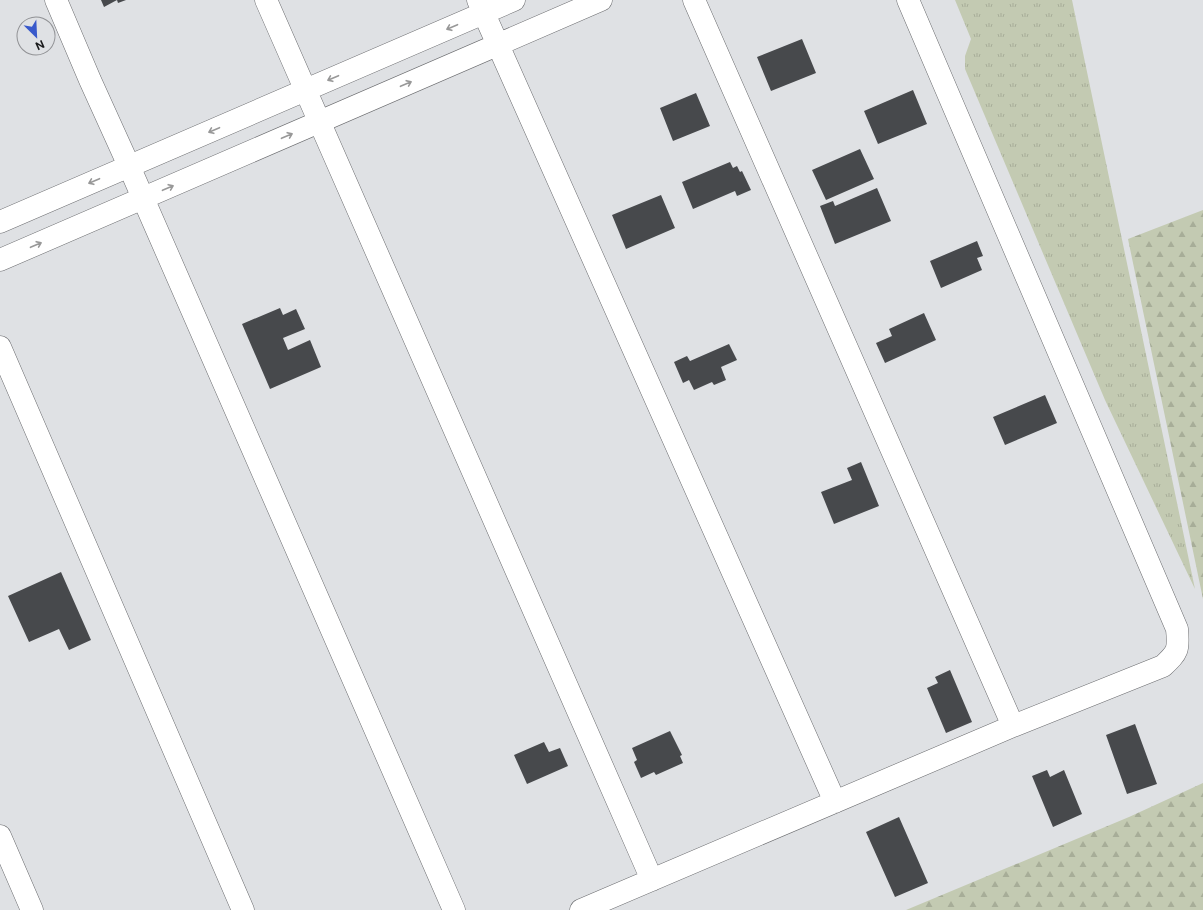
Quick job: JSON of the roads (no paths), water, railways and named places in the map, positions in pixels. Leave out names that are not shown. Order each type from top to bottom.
[{"type":"street","points":[[56,0],[90,80],[130,166],[454,910]]},
{"type":"street","points":[[266,0],[652,880]]},
{"type":"street","points":[[0,222],[306,90],[481,7],[514,0]]},
{"type":"street","points":[[0,260],[601,0]]},
{"type":"street","points":[[694,0],[1013,726]]},
{"type":"street","points":[[581,910],[1013,726],[1163,666],[1174,655],[1178,644],[1177,629],[908,0]]},
{"type":"street","points":[[481,7],[835,802]]},
{"type":"street","points":[[0,347],[243,910]]},
{"type":"street","points":[[0,836],[32,910]]}]
